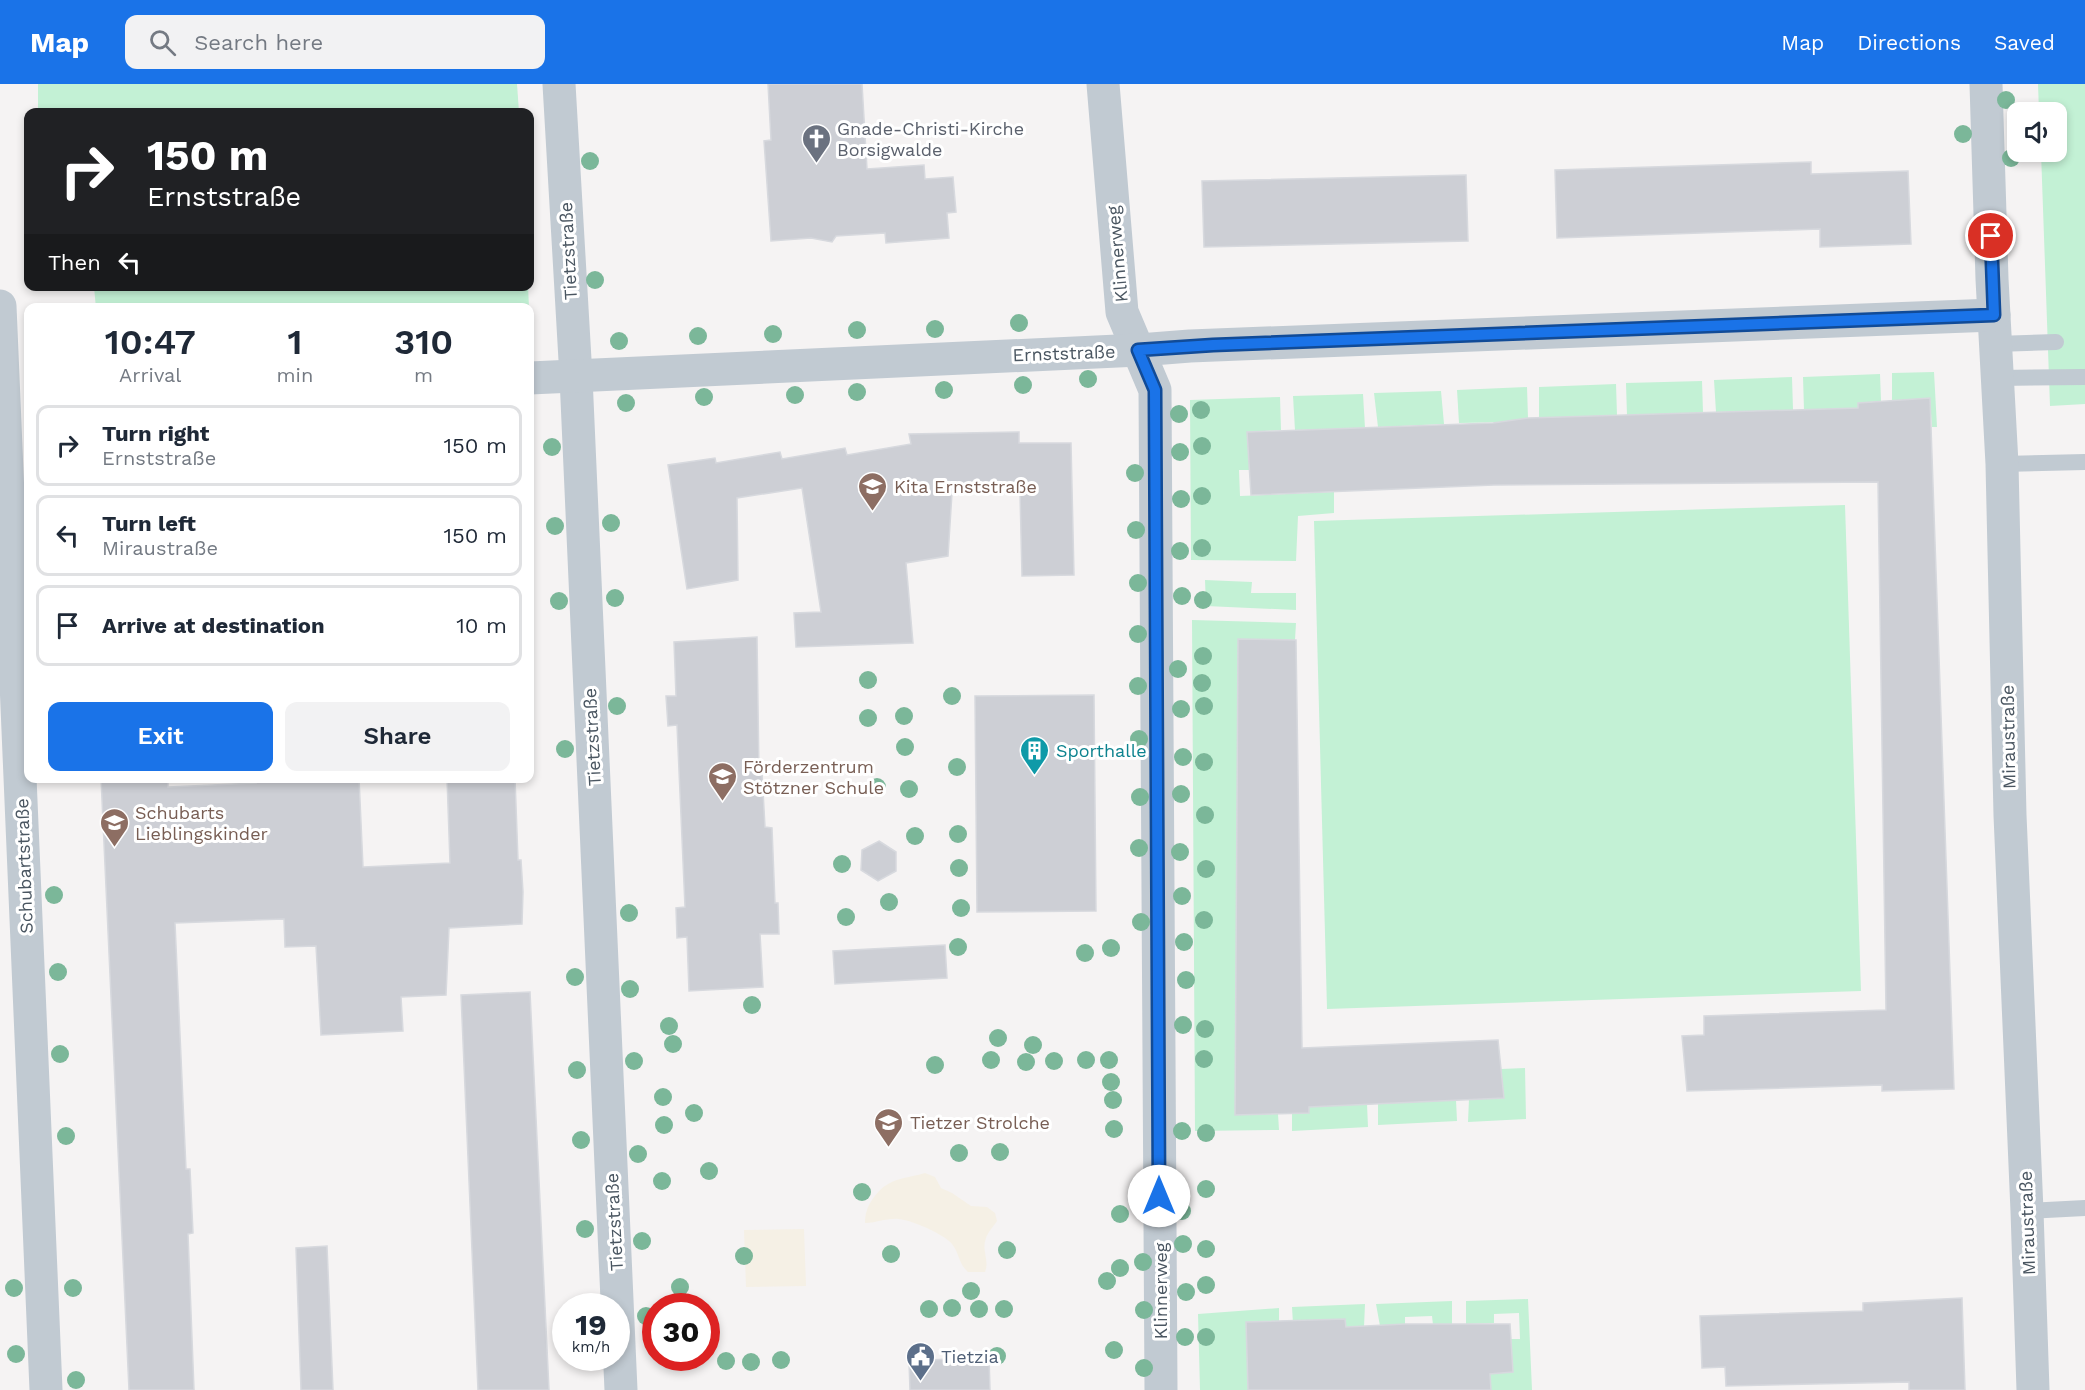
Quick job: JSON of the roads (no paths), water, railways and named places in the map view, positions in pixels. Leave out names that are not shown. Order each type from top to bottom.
[{"type":"street","name":"Tietzstraße","points":[[559,84],[576,376],[621,1390]]},
{"type":"street","name":"Klinnerweg","points":[[1103,84],[1122,312],[1155,390],[1161,1390]]},
{"type":"street","name":"Miraustraße","points":[[1986,84],[2002,464],[2010,815],[2027,1212],[2032,1390]]},
{"type":"street","name":"Schubartstraße","points":[[0,306],[11,396],[24,765]]},
{"type":"street","name":"Ernststraße","points":[[534,378],[1213,345],[1995,330]]},
{"type":"street","name":"Schubartstraße","points":[[25,783],[46,1390]]},
{"type":"lane","points":[[1995,330],[2056,342]]},
{"type":"lane","points":[[1998,378],[2085,376]]},
{"type":"lane","points":[[2002,464],[2085,462]]},
{"type":"lane","points":[[2027,1212],[2085,1208]]},
{"type":"place","name":"Gnade-Christi-Kirche Borsigwalde","points":[[816,164]]},
{"type":"place","name":"Kita Ernststraße","points":[[873,512]]},
{"type":"place","name":"Sporthalle","points":[[1035,776]]},
{"type":"place","name":"Förderzentrum Stötzner Schule","points":[[722,802]]},
{"type":"place","name":"Schubarts Lieblingskinder","points":[[114,848]]},
{"type":"place","name":"Tietzer Strolche","points":[[889,1148]]},
{"type":"place","name":"Tietzia","points":[[920,1382]]}]
